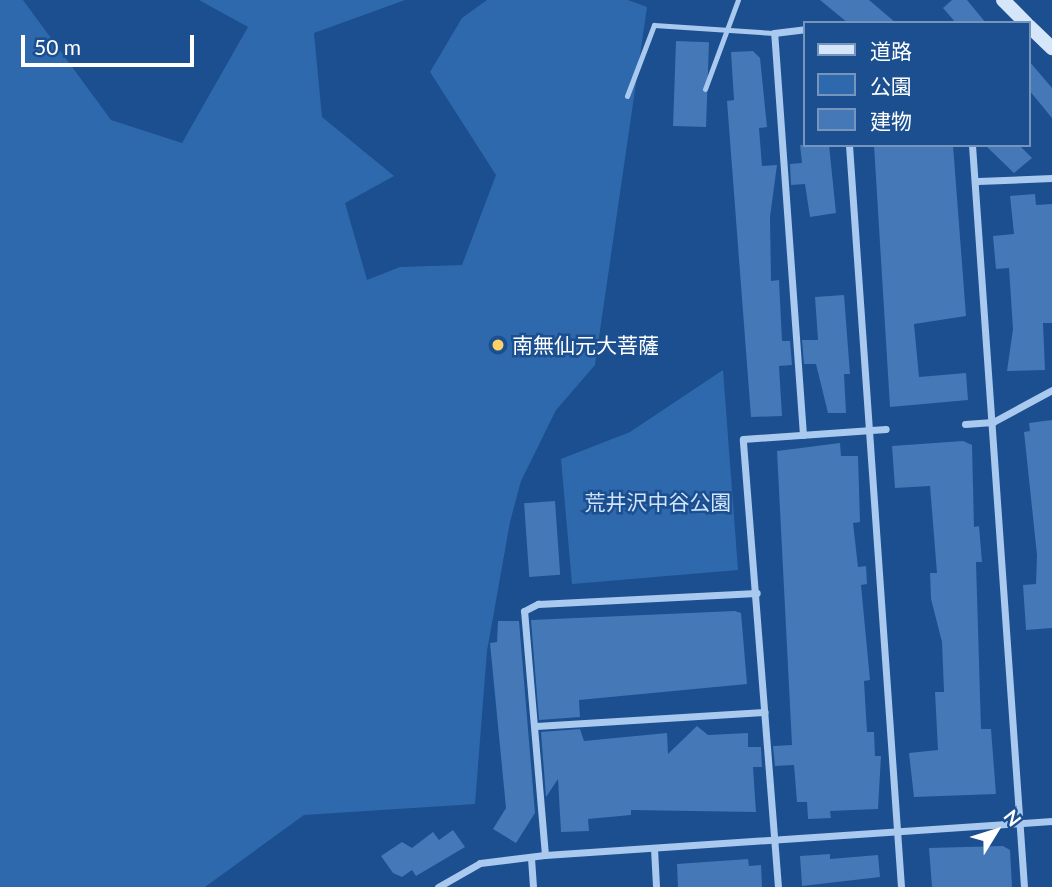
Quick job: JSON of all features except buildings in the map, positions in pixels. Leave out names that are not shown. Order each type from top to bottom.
[{"type":"street","points":[[1003,0],[1025,21]]},
{"type":"street","points":[[1031,27],[1052,48]]},
{"type":"street","points":[[803,435],[774,33],[804,30]]},
{"type":"street","points":[[849,147],[901,887]]},
{"type":"street","points":[[972,147],[978,181],[1024,887]]},
{"type":"street","points":[[978,181],[1052,178]]},
{"type":"street","points":[[965,424],[992,422],[1052,390]]},
{"type":"street","points":[[778,887],[743,439],[886,429]]},
{"type":"street","points":[[545,855],[524,611],[538,604],[757,593]]},
{"type":"street","points":[[536,726],[765,712]]},
{"type":"street","points":[[438,887],[480,863],[545,855],[897,834],[1052,821]]},
{"type":"street","points":[[654,848],[656,887]]},
{"type":"street","points":[[531,858],[533,887]]},
{"type":"lane","points":[[705,89],[738,0]]},
{"type":"lane","points":[[627,96],[654,24],[728,33],[774,33]]},
{"type":"green space","points":[[0,0],[23,0],[111,120],[182,143],[248,27],[199,0],[405,0],[314,33],[322,117],[394,176],[345,203],[367,280],[400,267],[462,265],[496,175],[430,72],[462,18],[487,0],[628,0],[647,7],[595,365],[556,410],[521,481],[510,522],[487,651],[475,804],[304,815],[205,887],[0,887]]},
{"type":"green space","name":"荒井沢中谷公園","points":[[723,370],[738,570],[572,584],[561,459],[630,432]]},
{"type":"place","name":"南無仙元大菩薩","points":[[498,345]]}]
